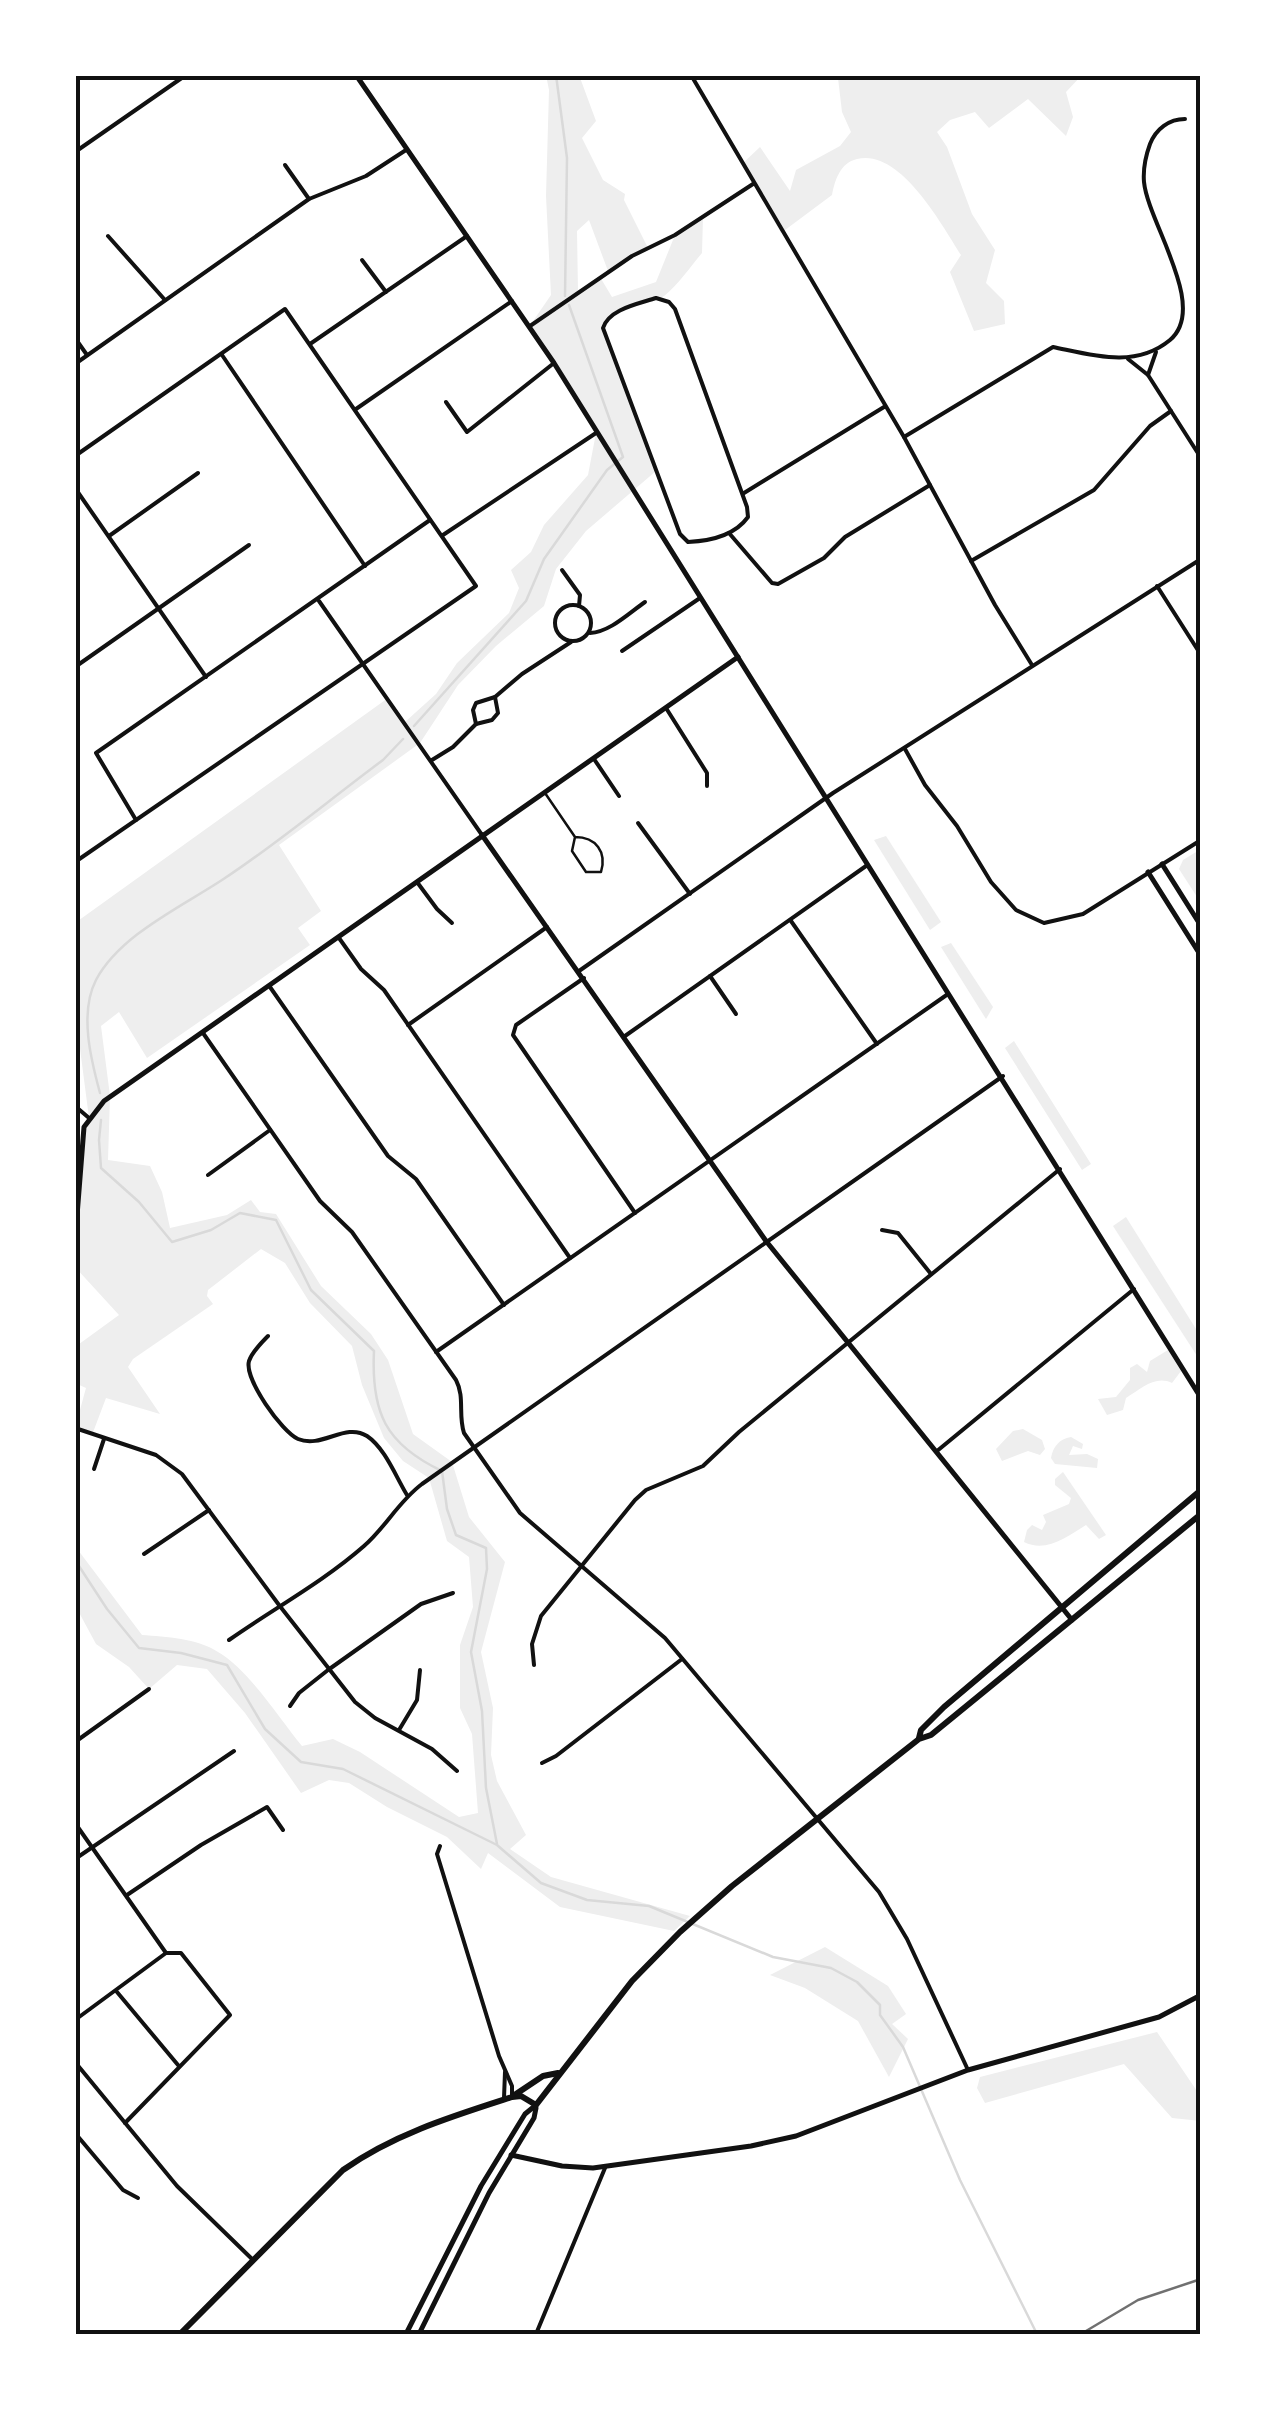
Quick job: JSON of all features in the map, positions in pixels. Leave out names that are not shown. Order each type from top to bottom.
[{"type":"main road","points":[[919,1739],[921,1730],[944,1707],[1201,1490]]},
{"type":"main road","points":[[508,2098],[523,2097],[536,2104],[632,1981],[680,1932],[818,1817],[919,1739],[931,1736],[1199,1517]]},
{"type":"main road","points":[[180,2334],[343,2170],[418,2129],[508,2098],[543,2076],[559,2073]]},
{"type":"street","points":[[75,152],[186,75]]},
{"type":"street","points":[[356,75],[554,364],[1201,1398]]},
{"type":"street","points":[[691,75],[904,437],[1032,666]]},
{"type":"street","points":[[904,437],[1052,347],[1128,359],[1158,349],[1178,332],[1183,309],[1172,258],[1148,202],[1144,173],[1156,133],[1172,120],[1185,119]]},
{"type":"street","points":[[75,364],[310,199],[366,176],[408,150]]},
{"type":"street","points":[[285,165],[310,199]]},
{"type":"street","points":[[530,327],[632,256],[675,236],[753,184]]},
{"type":"street","points":[[108,236],[164,300]]},
{"type":"street","points":[[310,344],[467,236]]},
{"type":"street","points":[[362,260],[386,292]]},
{"type":"street","points":[[656,298],[669,302],[675,309],[748,517],[728,533],[688,542],[680,534],[606,340],[606,319],[656,298]]},
{"type":"street","points":[[356,409],[512,301]]},
{"type":"street","points":[[75,456],[285,310],[476,586],[75,862]]},
{"type":"street","points":[[75,338],[87,355]]},
{"type":"street","points":[[1148,375],[1158,349]]},
{"type":"street","points":[[221,354],[365,566]]},
{"type":"street","points":[[1128,359],[1148,375],[1201,458]]},
{"type":"street","points":[[446,402],[466,432],[554,364]]},
{"type":"street","points":[[742,494],[884,406]]},
{"type":"street","points":[[971,560],[1094,490],[1150,426],[1171,411]]},
{"type":"street","points":[[443,535],[596,433]]},
{"type":"street","points":[[109,536],[198,473]]},
{"type":"street","points":[[728,533],[772,583],[778,584],[824,558],[845,537],[930,485]]},
{"type":"street","points":[[75,488],[206,677]]},
{"type":"street","points":[[136,820],[96,753],[432,519]]},
{"type":"street","points":[[75,667],[249,544]]},
{"type":"street","points":[[635,1213],[513,1035],[516,1025],[690,894],[827,798],[1201,559]]},
{"type":"street","points":[[562,570],[580,595],[579,606]]},
{"type":"street","points":[[1157,586],[1201,655]]},
{"type":"street","points":[[622,650],[700,598]]},
{"type":"street","points":[[319,600],[766,1242],[1073,1621]]},
{"type":"street","points":[[590,633],[608,628],[646,602]]},
{"type":"street","points":[[476,724],[476,703],[495,697],[562,647],[590,633],[591,618],[579,606]]},
{"type":"street","points":[[571,642],[560,636],[555,619],[562,609],[579,606]]},
{"type":"street","points":[[75,1242],[84,1128],[114,1093],[738,657]]},
{"type":"street","points":[[432,760],[453,747],[476,724],[492,720],[498,713],[495,697]]},
{"type":"street","points":[[666,708],[707,773],[707,786]]},
{"type":"street","points":[[905,749],[991,882],[1016,910],[1044,923],[1074,918],[1201,840]]},
{"type":"street","points":[[594,759],[619,796]]},
{"type":"street","points":[[638,823],[690,894]]},
{"type":"street","points":[[625,1036],[870,864]]},
{"type":"street","points":[[1162,864],[1201,926]]},
{"type":"street","points":[[1148,872],[1201,956]]},
{"type":"street","points":[[417,882],[452,923]]},
{"type":"street","points":[[790,920],[877,1044]]},
{"type":"street","points":[[408,1025],[548,926]]},
{"type":"street","points":[[337,936],[361,969],[384,990],[570,1258]]},
{"type":"street","points":[[710,976],[736,1014]]},
{"type":"street","points":[[268,985],[388,1156],[416,1179],[504,1304]]},
{"type":"street","points":[[436,1352],[950,992]]},
{"type":"street","points":[[202,1032],[320,1201],[352,1232],[461,1389],[460,1422],[520,1513],[666,1638],[818,1817],[894,1914],[968,2070]]},
{"type":"street","points":[[229,1640],[368,1543],[406,1495],[1002,1076]]},
{"type":"street","points":[[75,1106],[90,1118]]},
{"type":"street","points":[[208,1175],[270,1130]]},
{"type":"street","points":[[534,1664],[532,1644],[541,1616],[646,1490],[702,1466],[1060,1169]]},
{"type":"street","points":[[882,1230],[898,1232],[932,1274]]},
{"type":"street","points":[[937,1451],[1135,1288]]},
{"type":"street","points":[[268,1336],[249,1360],[249,1374],[281,1424],[302,1440],[321,1440],[350,1431],[362,1434],[381,1452],[406,1495]]},
{"type":"street","points":[[75,1428],[156,1456],[172,1466],[192,1484],[278,1605],[355,1702],[432,1749],[457,1771]]},
{"type":"street","points":[[94,1469],[104,1439]]},
{"type":"street","points":[[144,1554],[210,1510]]},
{"type":"street","points":[[290,1706],[299,1693],[328,1670],[421,1604],[453,1594]]},
{"type":"street","points":[[542,1764],[683,1658]]},
{"type":"street","points":[[399,1730],[416,1700],[420,1670]]},
{"type":"street","points":[[75,1742],[149,1689]]},
{"type":"street","points":[[75,1859],[234,1751]]},
{"type":"street","points":[[127,1895],[267,1807],[284,1830]]},
{"type":"street","points":[[75,1823],[166,1954]]},
{"type":"street","points":[[440,1846],[436,1854],[512,2086],[508,2098]]},
{"type":"street","points":[[75,2020],[166,1954],[181,1953],[230,2014],[125,2123]]},
{"type":"street","points":[[116,1992],[178,2065]]},
{"type":"street","points":[[511,2155],[570,2168],[606,2167],[796,2136],[968,2070],[1160,2017],[1201,1995]]},
{"type":"street","points":[[75,2062],[177,2186],[253,2260]]},
{"type":"street","points":[[419,2334],[534,2118],[536,2104]]},
{"type":"street","points":[[406,2334],[481,2186],[525,2114],[536,2104]]},
{"type":"street","points":[[75,2133],[122,2190],[138,2198]]},
{"type":"street","points":[[536,2334],[606,2167]]},
{"type":"lane","points":[[545,792],[575,836],[572,851],[586,872],[601,872],[604,860],[600,848],[586,837],[575,836]]},
{"type":"shaded area","points":[[546,75],[579,75],[596,121],[582,138],[603,180],[625,194],[624,200],[648,248],[608,271],[589,220],[577,231],[578,292],[600,277],[612,297],[656,282],[675,235],[703,217],[702,253],[679,281],[657,300],[614,314],[603,328],[656,471],[586,531],[556,569],[544,606],[496,646],[458,685],[420,743],[279,845],[321,911],[298,928],[310,945],[147,1058],[119,1012],[101,1026],[110,1096],[108,1160],[150,1166],[162,1192],[170,1228],[227,1215],[251,1200],[260,1212],[276,1214],[321,1286],[371,1334],[388,1360],[413,1434],[452,1462],[469,1517],[505,1562],[481,1652],[493,1708],[491,1755],[497,1781],[526,1835],[510,1849],[551,1877],[690,1916],[674,1931],[560,1907],[488,1853],[481,1869],[447,1837],[349,1783],[329,1780],[301,1793],[245,1713],[207,1669],[177,1665],[149,1689],[129,1667],[96,1644],[75,1605],[75,1546],[142,1635],[191,1641],[230,1660],[302,1746],[333,1739],[360,1752],[459,1817],[478,1813],[472,1734],[460,1708],[460,1645],[473,1607],[469,1557],[447,1541],[429,1478],[403,1461],[384,1438],[362,1385],[352,1346],[310,1303],[285,1263],[261,1249],[208,1290],[213,1304],[133,1359],[128,1367],[160,1414],[106,1398],[92,1435],[75,1428],[86,1388],[75,1383],[75,1347],[119,1315],[75,1267],[84,1127],[89,1118],[75,1010],[75,923],[388,698],[405,722],[436,694],[457,663],[509,613],[519,588],[511,570],[531,552],[544,525],[588,475],[596,433],[529,327],[551,295]]},
{"type":"shaded area","points":[[1082,75],[1066,92],[1073,117],[1066,136],[1028,99],[989,128],[975,112],[950,120],[937,132],[947,147],[972,214],[995,250],[986,283],[1004,301],[1005,324],[974,331],[950,272],[961,255],[918,192],[889,165],[873,159],[846,164],[832,195],[781,233],[742,164],[760,147],[790,191],[796,170],[840,146],[851,132],[842,112],[838,78]]},
{"type":"shaded area","points":[[886,836],[941,922],[930,930],[874,840]]},
{"type":"shaded area","points":[[1201,849],[1201,903],[1179,869],[1183,860]]},
{"type":"shaded area","points":[[951,943],[993,1007],[986,1019],[941,947]]},
{"type":"shaded area","points":[[1014,1041],[1091,1164],[1082,1170],[1005,1048]]},
{"type":"shaded area","points":[[1126,1217],[1201,1337],[1201,1362],[1113,1226]]},
{"type":"shaded area","points":[[1168,1350],[1181,1371],[1172,1383],[1148,1384],[1126,1398],[1123,1410],[1107,1415],[1098,1399],[1116,1397],[1130,1380],[1130,1368],[1137,1364],[1147,1372],[1150,1361]]},
{"type":"shaded area","points":[[1023,1429],[1042,1440],[1045,1449],[1040,1455],[1028,1451],[1002,1461],[996,1449],[1013,1431]]},
{"type":"shaded area","points":[[1071,1437],[1083,1444],[1082,1449],[1073,1446],[1069,1455],[1087,1454],[1098,1459],[1097,1468],[1055,1464],[1051,1458],[1055,1447]]},
{"type":"shaded area","points":[[1063,1472],[1106,1535],[1099,1539],[1086,1525],[1048,1545],[1024,1542],[1032,1525],[1042,1530],[1046,1522],[1043,1515],[1069,1504],[1071,1498],[1055,1485],[1055,1479]]},
{"type":"shaded area","points":[[825,1947],[888,1986],[906,2014],[892,2024],[908,2039],[889,2077],[858,2021],[805,1988],[770,1975]]},
{"type":"shaded area","points":[[1157,2032],[1201,2097],[1201,2121],[1172,2118],[1124,2064],[985,2103],[977,2088],[980,2077]]},
{"type":"waterway","points":[[556,75],[567,158],[565,296]]},
{"type":"waterway","points":[[414,726],[526,601],[544,559],[607,470],[623,457],[569,305]]},
{"type":"waterway","points":[[100,1093],[87,1022],[91,993],[107,964],[153,923],[283,837],[383,760],[403,739]]},
{"type":"waterway","points":[[101,1120],[101,1168],[139,1202],[172,1242],[211,1230],[240,1213],[276,1220],[311,1290],[374,1351],[379,1409],[407,1449],[442,1471],[447,1509],[456,1535],[486,1548],[487,1569],[471,1652],[482,1711],[486,1788],[497,1844]]},
{"type":"waterway","points":[[75,1560],[139,1648],[181,1653],[227,1665],[265,1729],[301,1762],[343,1769],[497,1845],[541,1883],[587,1900],[649,1906],[773,1957],[831,1968],[857,1982],[880,2005],[880,2015],[903,2047],[960,2180],[1037,2334]]},
{"type":"railway","points":[[1081,2334],[1138,2300],[1201,2279]]}]
